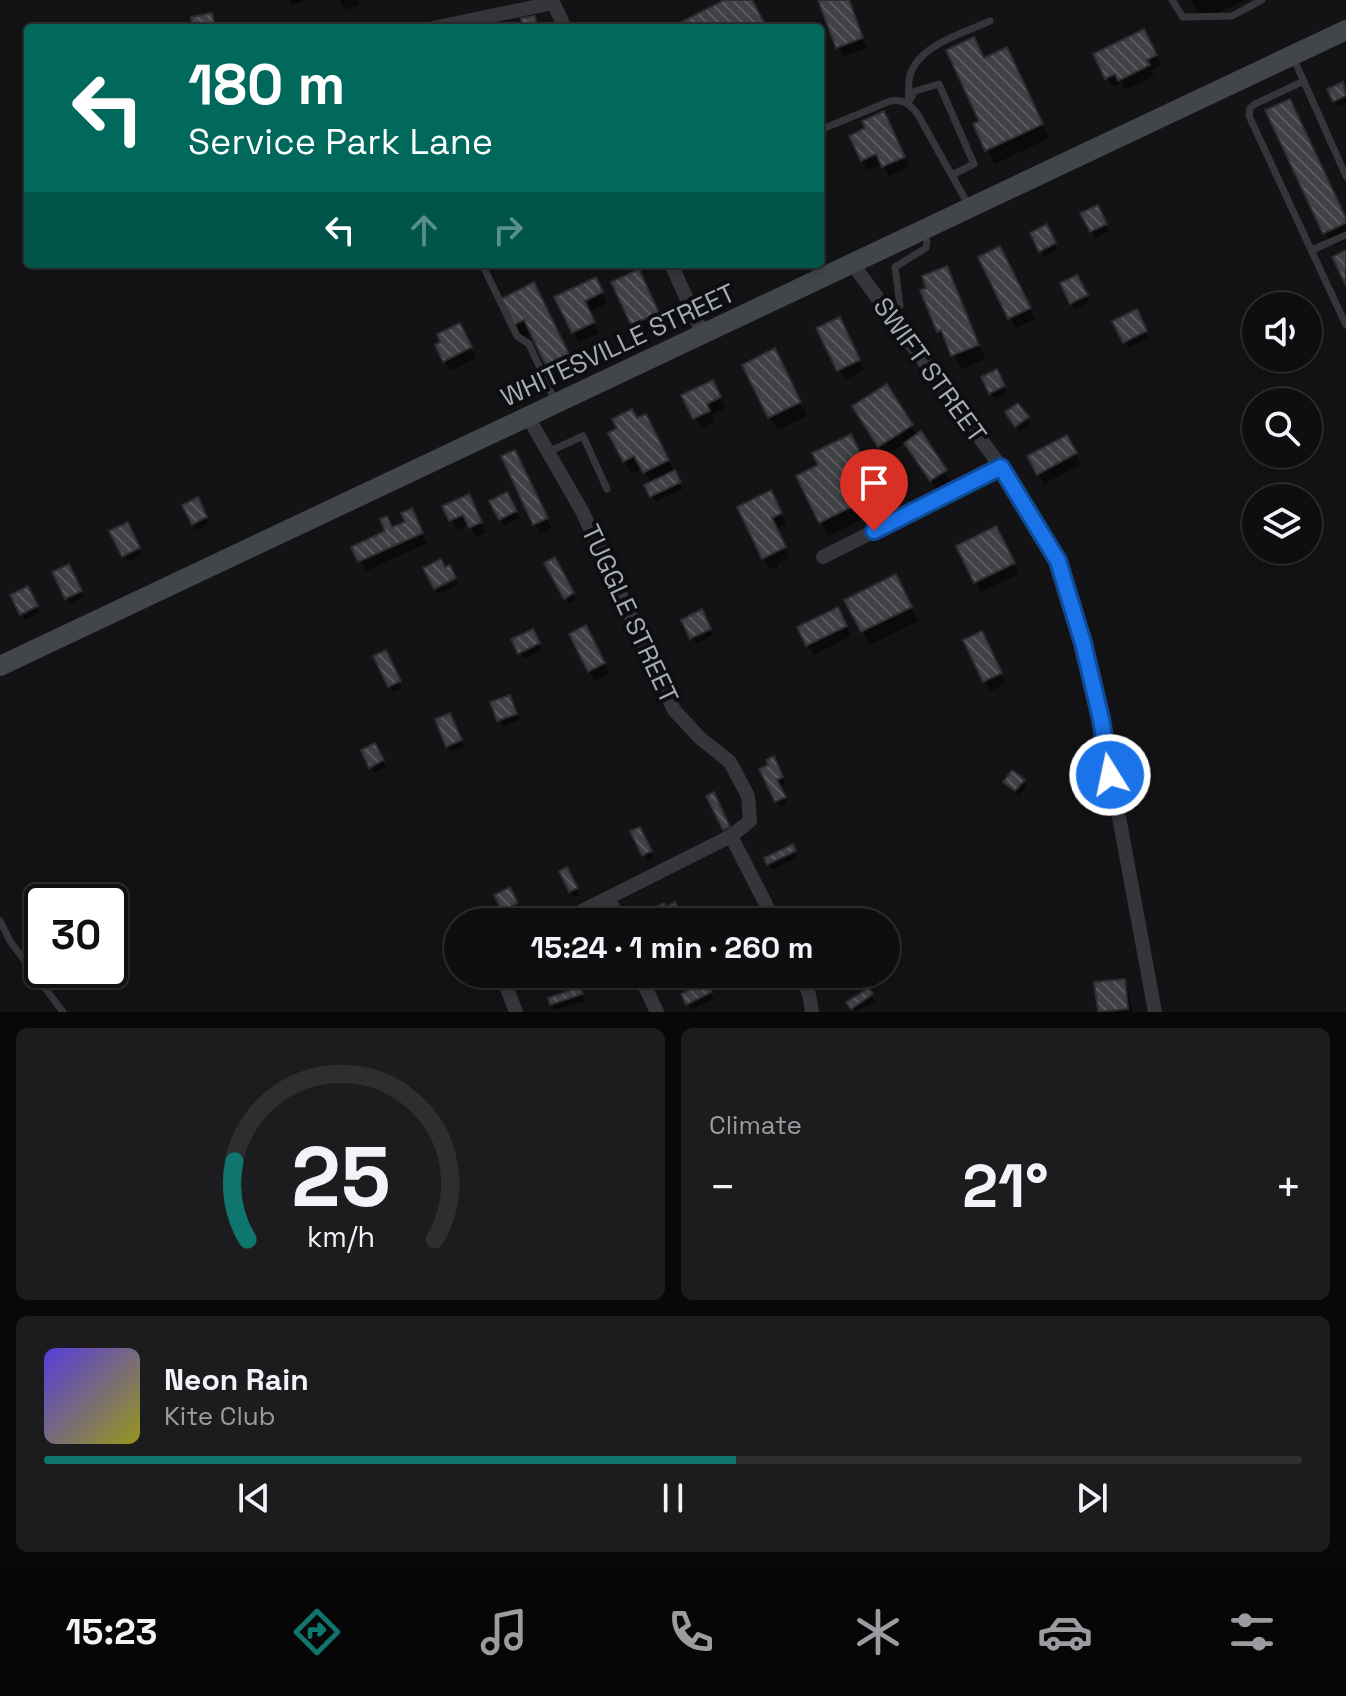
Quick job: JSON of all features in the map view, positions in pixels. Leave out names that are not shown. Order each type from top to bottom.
[{"type":"main road","name":"WHITESVILLE STREET","points":[[0,666],[1346,30]]},
{"type":"street","points":[[451,24],[553,1],[563,24]]},
{"type":"street","name":"SWIFT STREET","points":[[852,263],[1001,467],[1058,561],[1083,643],[1101,719],[1155,1012]]},
{"type":"street","points":[[673,268],[703,334]]},
{"type":"street","name":"TUGGLE STREET","points":[[528,417],[582,511],[674,710],[700,738],[730,762],[748,796],[750,821],[731,836]]},
{"type":"street","points":[[823,557],[1001,467]]},
{"type":"street","points":[[589,908],[731,836],[768,908]]},
{"type":"street","points":[[609,898],[613,908]]},
{"type":"street","name":"SWIFT STREET","points":[[1147,1012],[1149,981]]},
{"type":"street","points":[[507,988],[516,1012]]},
{"type":"street","points":[[646,988],[657,1012]]},
{"type":"street","points":[[806,988],[812,1012]]},
{"type":"lane","points":[[1172,0],[1183,17],[1232,16],[1262,0]]},
{"type":"lane","points":[[908,103],[910,75],[920,57],[990,21]]},
{"type":"lane","points":[[1292,55],[1346,176]]},
{"type":"lane","points":[[1304,81],[1255,104],[1250,108],[1249,116],[1346,325]]},
{"type":"lane","points":[[908,103],[915,91],[939,84],[974,164],[952,175]]},
{"type":"lane","points":[[824,128],[890,101],[908,103],[917,113],[970,208]]},
{"type":"lane","points":[[890,313],[900,306],[895,267],[926,248],[922,230]]},
{"type":"lane","points":[[1312,250],[1346,235]]},
{"type":"lane","points":[[484,268],[517,336],[529,344],[556,403]]},
{"type":"lane","points":[[548,452],[583,436],[607,489]]},
{"type":"lane","points":[[0,921],[10,941],[61,1009],[51,1012]]},
{"type":"building","points":[[724,0],[752,0],[765,24],[678,24]]},
{"type":"building","points":[[818,0],[849,0],[863,38],[836,48]]},
{"type":"building","points":[[212,13],[214,24],[192,24],[191,17]]},
{"type":"building","points":[[535,16],[536,24],[522,24],[521,18]]},
{"type":"building","points":[[1144,29],[1157,55],[1147,60],[1150,65],[1118,81],[1115,74],[1105,79],[1093,54]]},
{"type":"building","points":[[974,37],[984,58],[1007,47],[1043,124],[985,151],[973,124],[979,121],[946,50]]},
{"type":"building","points":[[1343,82],[1346,96],[1333,102],[1327,89]]},
{"type":"building","points":[[1290,99],[1346,218],[1346,223],[1323,234],[1265,110]]},
{"type":"building","points":[[884,111],[905,157],[882,167],[876,154],[861,161],[849,136],[865,128],[862,121]]},
{"type":"building","points":[[1098,205],[1107,224],[1090,232],[1080,213]]},
{"type":"building","points":[[1047,224],[1056,243],[1039,252],[1030,233]]},
{"type":"building","points":[[1000,246],[1031,308],[1008,319],[978,257]]},
{"type":"building","points":[[1346,250],[1346,286],[1332,257]]},
{"type":"building","points":[[947,266],[979,345],[951,356],[941,330],[937,332],[920,290],[926,288],[922,276]]},
{"type":"building","points":[[639,269],[659,313],[631,325],[611,282]]},
{"type":"building","points":[[1077,275],[1088,295],[1070,304],[1060,283]]},
{"type":"building","points":[[596,277],[603,292],[585,301],[595,322],[572,333],[554,297]]},
{"type":"building","points":[[534,282],[569,354],[546,366],[524,320],[514,325],[501,299]]},
{"type":"building","points":[[1137,309],[1147,331],[1123,343],[1112,321]]},
{"type":"building","points":[[840,317],[860,360],[837,371],[816,328]]},
{"type":"building","points":[[460,323],[472,347],[443,362],[435,345],[440,342],[437,334]]},
{"type":"building","points":[[775,348],[801,402],[768,418],[742,365]]},
{"type":"building","points":[[997,369],[1005,386],[989,394],[981,377]]},
{"type":"building","points":[[713,380],[721,397],[707,404],[710,411],[693,419],[681,395]]},
{"type":"building","points":[[887,384],[913,425],[878,447],[852,406]]},
{"type":"building","points":[[1018,403],[1029,417],[1015,427],[1005,412]]},
{"type":"building","points":[[632,409],[637,418],[646,414],[669,460],[643,473],[634,456],[623,462],[608,433],[617,428],[612,419]]},
{"type":"building","points":[[921,431],[947,470],[930,481],[904,443]]},
{"type":"building","points":[[851,434],[880,493],[819,523],[796,476],[818,465],[812,453]]},
{"type":"building","points":[[1067,435],[1077,453],[1037,475],[1027,456]]},
{"type":"building","points":[[515,450],[548,518],[533,525],[501,456]]},
{"type":"building","points":[[675,470],[681,482],[650,497],[644,485]]},
{"type":"building","points":[[771,490],[782,513],[772,518],[786,547],[762,559],[737,507]]},
{"type":"building","points":[[507,492],[517,511],[499,520],[489,501]]},
{"type":"building","points":[[469,494],[482,522],[469,528],[463,515],[449,521],[442,506]]},
{"type":"building","points":[[198,497],[207,517],[192,525],[182,505]]},
{"type":"building","points":[[412,508],[423,533],[358,562],[351,547],[385,531],[380,519],[387,516],[392,527],[405,522],[401,513]]},
{"type":"building","points":[[128,522],[140,548],[122,557],[109,531]]},
{"type":"building","points":[[996,526],[1015,563],[974,583],[956,546]]},
{"type":"building","points":[[555,557],[574,593],[564,599],[544,563]]},
{"type":"building","points":[[441,559],[445,567],[450,565],[456,578],[434,589],[423,568]]},
{"type":"building","points":[[69,564],[82,591],[65,599],[52,572]]},
{"type":"building","points":[[896,574],[912,607],[861,632],[844,600]]},
{"type":"building","points":[[28,586],[38,606],[20,615],[10,595]]},
{"type":"building","points":[[838,607],[847,626],[806,646],[797,627]]},
{"type":"building","points":[[702,609],[711,629],[690,639],[681,620]]},
{"type":"building","points":[[586,625],[605,663],[588,672],[569,634]]},
{"type":"building","points":[[533,629],[540,643],[518,654],[511,639]]},
{"type":"building","points":[[982,631],[1002,673],[983,682],[963,640]]},
{"type":"building","points":[[386,650],[401,681],[388,687],[373,656]]},
{"type":"building","points":[[510,695],[517,714],[497,721],[490,702]]},
{"type":"building","points":[[450,713],[462,740],[446,747],[435,719]]},
{"type":"building","points":[[375,743],[384,760],[369,768],[361,750]]},
{"type":"building","points":[[774,756],[783,777],[777,780],[786,797],[775,802],[759,769],[768,765],[766,760]]},
{"type":"building","points":[[1012,770],[1025,780],[1015,791],[1003,782]]},
{"type":"building","points":[[714,792],[730,827],[723,830],[706,796]]},
{"type":"building","points":[[640,827],[652,851],[642,856],[630,831]]},
{"type":"building","points":[[793,844],[796,851],[767,865],[764,858]]},
{"type":"building","points":[[567,867],[578,888],[569,892],[559,871]]},
{"type":"building","points":[[510,887],[518,903],[500,908],[494,895]]},
{"type":"building","points":[[675,902],[678,908],[653,908],[664,903],[666,907]]},
{"type":"building","points":[[1125,979],[1128,1009],[1098,1012],[1094,982]]},
{"type":"building","points":[[577,988],[583,994],[550,1005],[548,998]]},
{"type":"building","points":[[694,988],[710,988],[712,992],[686,1005],[681,994]]},
{"type":"building","points":[[869,988],[873,994],[851,1009],[846,1002]]},
{"type":"route","points":[[874,531],[1001,467],[1058,561],[1083,643],[1101,719],[1110,775]]}]
